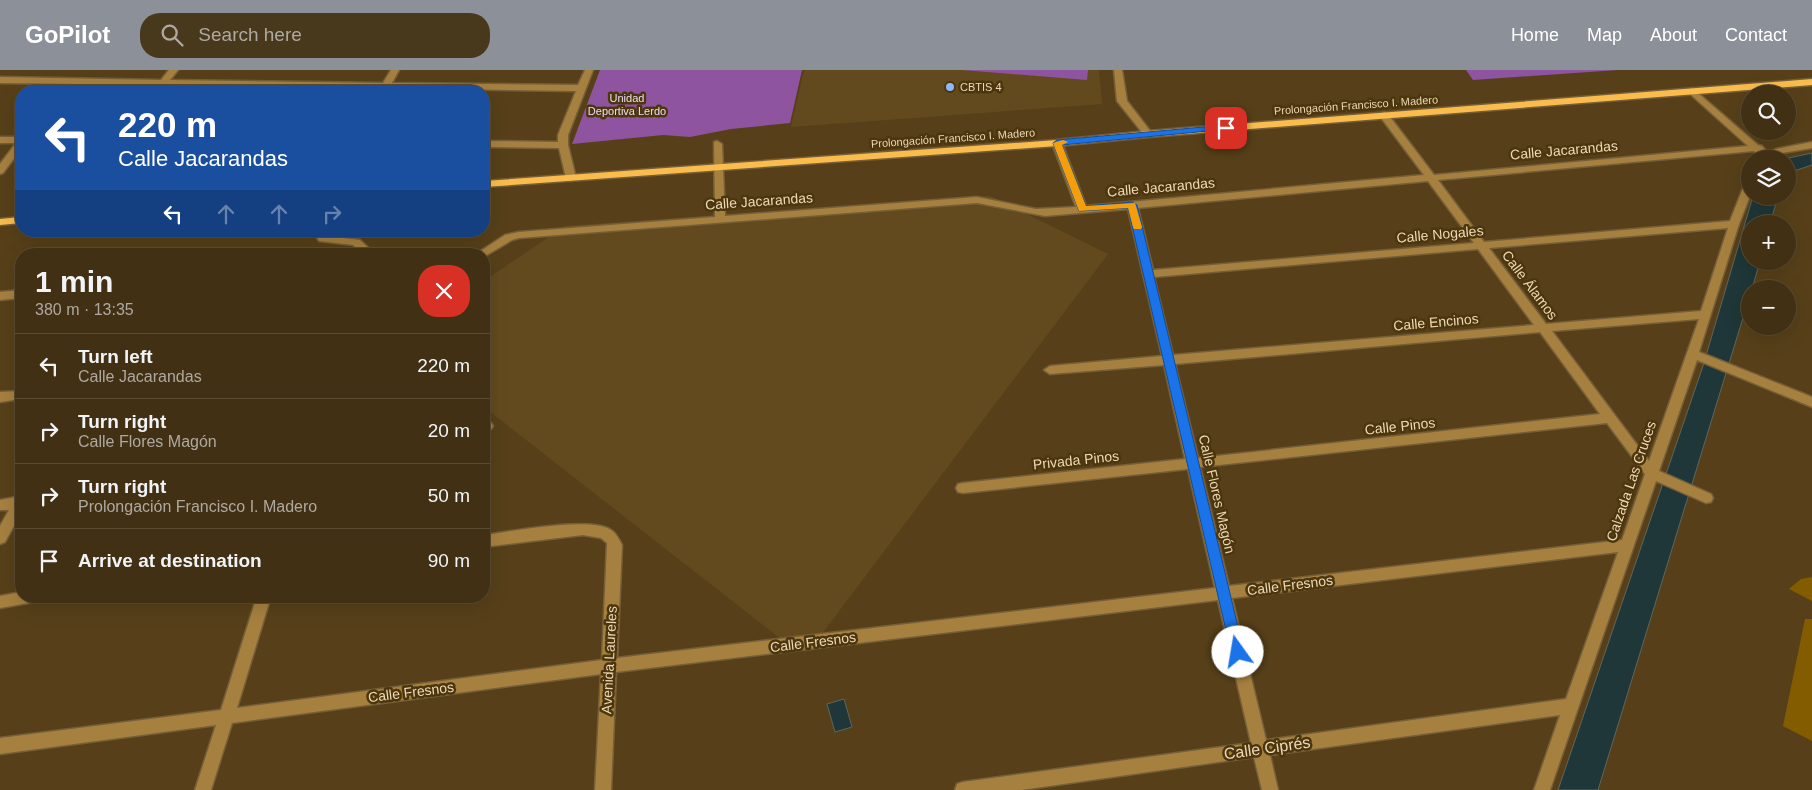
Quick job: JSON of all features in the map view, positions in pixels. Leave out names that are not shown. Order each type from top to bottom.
[{"type":"main road","name":"Prolongación Francisco I. Madero","points":[[490,184],[1057,143],[1148,134],[1812,82]]},
{"type":"main road","points":[[0,222],[15,221]]},
{"type":"street","points":[[162,83],[174,70]]},
{"type":"street","points":[[386,85],[395,70]]},
{"type":"street","points":[[571,178],[562,145],[563,135],[589,70]]},
{"type":"street","points":[[1118,70],[1122,101],[1148,134]]},
{"type":"street","points":[[0,80],[236,85]]},
{"type":"street","points":[[490,88],[582,88]]},
{"type":"street","points":[[1692,91],[1757,150]]},
{"type":"street","name":"Calle Álamos","points":[[1384,115],[1610,418],[1656,475]]},
{"type":"street","points":[[0,140],[15,141]]},
{"type":"street","points":[[1057,143],[1082,209]]},
{"type":"street","points":[[490,144],[562,145]]},
{"type":"street","points":[[717,144],[720,219]]},
{"type":"street","points":[[1784,150],[1811,145]]},
{"type":"street","points":[[0,171],[15,150]]},
{"type":"street","name":"Calle Jacarandas","points":[[490,249],[509,237],[976,200],[1032,212],[1132,205],[1430,177],[1741,156]]},
{"type":"street","name":"Calle Flores Magón","points":[[1132,205],[1270,790]]},
{"type":"street","name":"Calzada Las Cruces","points":[[1542,790],[1626,545],[1656,475],[1741,205]]},
{"type":"street","name":"Calle Nogales","points":[[1148,274],[1734,224]]},
{"type":"street","points":[[332,237],[356,242],[363,248]]},
{"type":"street","points":[[0,296],[15,295]]},
{"type":"street","name":"Calle Encinos","points":[[1050,370],[1706,314]]},
{"type":"street","points":[[1693,354],[1812,402]]},
{"type":"street","points":[[0,397],[15,396]]},
{"type":"street","name":"Calle Pinos","points":[[1193,463],[1610,418]]},
{"type":"street","name":"Privada Pinos","points":[[963,488],[1193,463]]},
{"type":"street","points":[[1656,475],[1706,498]]},
{"type":"street","points":[[0,505],[15,503]]},
{"type":"street","points":[[0,538],[15,512]]},
{"type":"street","name":"Avenida Laureles","points":[[490,540],[583,529],[605,533],[612,539],[615,545],[603,790]]},
{"type":"street","name":"Calle Fresnos","points":[[0,746],[609,666],[1626,545]]},
{"type":"street","points":[[0,602],[15,599]]},
{"type":"street","points":[[202,790],[262,603]]},
{"type":"street","name":"Calle Ciprés","points":[[963,790],[1571,706]]},
{"type":"shaded area","name":"CBTIS 4","points":[[804,70],[1099,70],[1102,104],[791,127]]},
{"type":"shaded area","points":[[990,196],[1108,254],[821,635],[781,639],[490,412],[490,277],[565,226]]},
{"type":"green space","name":"Unidad Deportiva Lerdo","points":[[600,70],[802,70],[790,123],[731,129],[690,137],[663,135],[572,144]]},
{"type":"green space","points":[[962,70],[1088,70],[1087,80]]},
{"type":"green space","points":[[1466,70],[1618,70],[1473,80]]},
{"type":"water","points":[[1812,153],[1812,165],[1796,170],[1796,156]]},
{"type":"water","points":[[1750,205],[1775,205],[1773,215],[1747,215]]},
{"type":"water","points":[[1741,237],[1741,270],[1757,270],[1755,280],[1741,280],[1741,324],[1598,790],[1558,790],[1703,366]]},
{"type":"water","points":[[844,699],[852,727],[835,732],[827,704]]},
{"type":"building","points":[[1812,577],[1812,601],[1789,589],[1801,579]]},
{"type":"building","points":[[1805,619],[1812,619],[1812,741],[1783,726]]},
{"type":"slow traffic","points":[[1063,142],[1057,143],[1082,209],[1132,205],[1137,227]]},
{"type":"place","name":"CBTIS 4","points":[[950,87]]},
{"type":"route","points":[[1226,128],[1057,143],[1082,209],[1132,205],[1238,652]]}]
